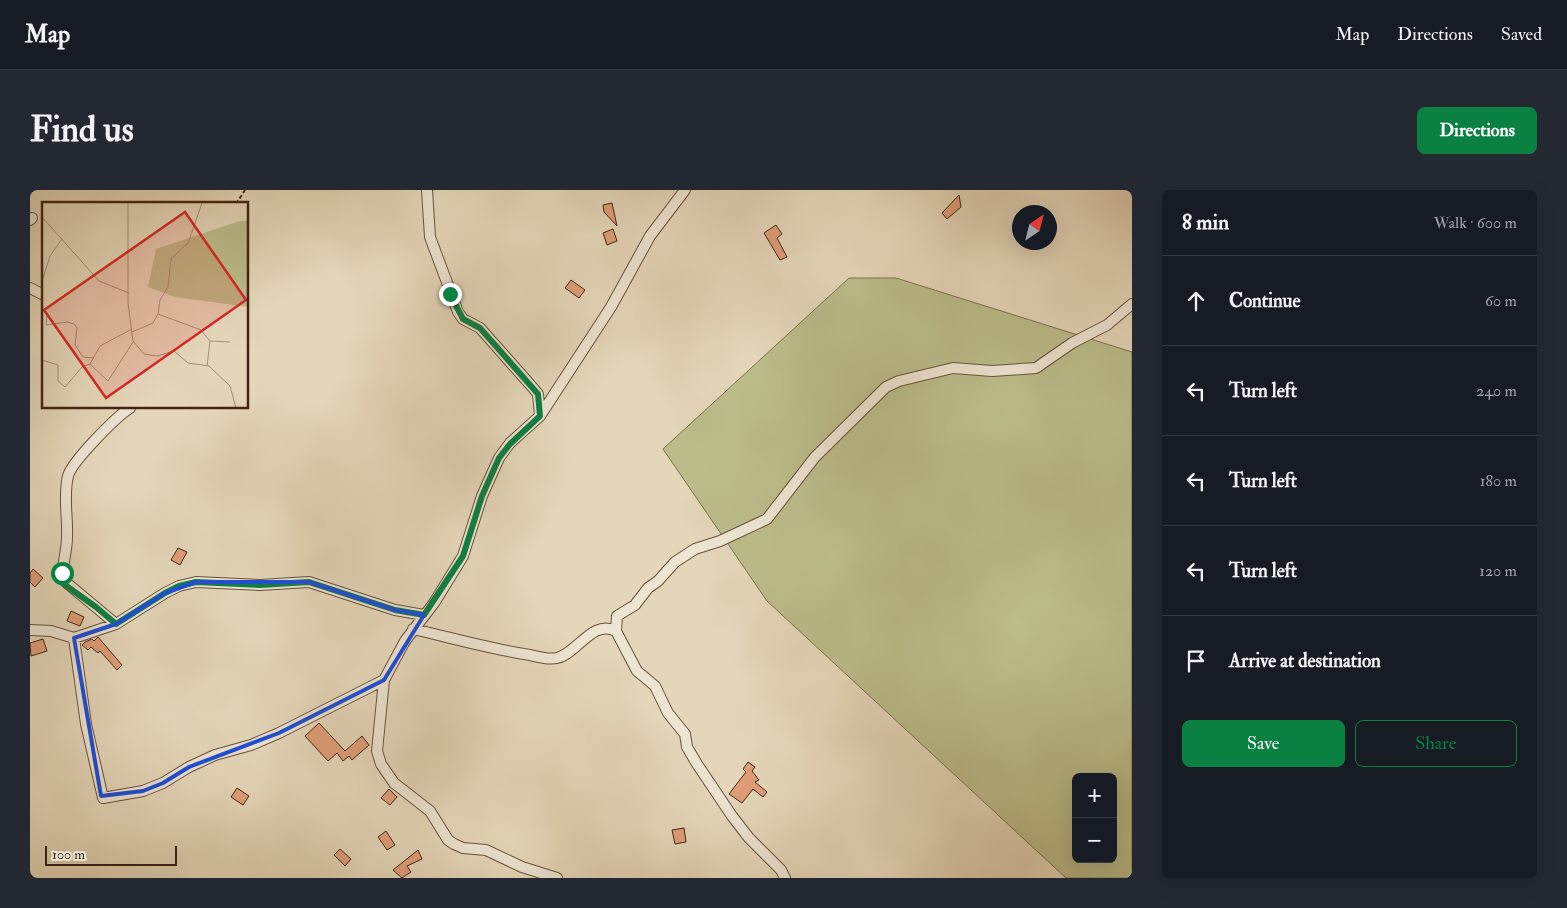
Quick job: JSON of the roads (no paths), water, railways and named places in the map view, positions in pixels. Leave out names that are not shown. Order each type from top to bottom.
[{"type":"street","points":[[427,190],[430,237],[458,312],[463,319],[480,328],[538,394],[540,416]]},
{"type":"street","points":[[557,878],[522,867],[486,850],[463,848],[454,844],[448,840],[430,811],[394,783],[381,764],[377,751],[384,680],[413,629],[463,556],[482,496],[499,458],[510,444],[540,416],[611,307],[650,236],[685,190]]},
{"type":"street","points":[[30,288],[42,294]]},
{"type":"street","points":[[413,629],[484,648],[555,659],[569,653],[610,616],[632,608],[666,569],[682,557],[704,545],[720,541],[767,519],[815,457],[886,387],[899,381],[953,368],[992,371],[1036,368],[1072,343],[1107,325],[1132,304]]},
{"type":"street","points":[[116,624],[62,580],[67,552],[66,488],[69,473],[78,460],[119,414],[128,409]]},
{"type":"street","points":[[30,630],[51,631],[74,638],[116,624],[165,593],[179,586],[196,582],[260,585],[309,582],[395,610],[424,615]]},
{"type":"street","points":[[618,614],[616,631],[637,671],[655,686],[668,712],[685,734],[687,747],[697,764],[732,816],[749,838],[781,870],[785,878]]},
{"type":"street","points":[[598,628],[609,628],[616,631]]},
{"type":"street","points":[[74,638],[86,724],[103,798],[143,792],[189,766],[215,755],[251,745],[279,733],[384,680]]}]
